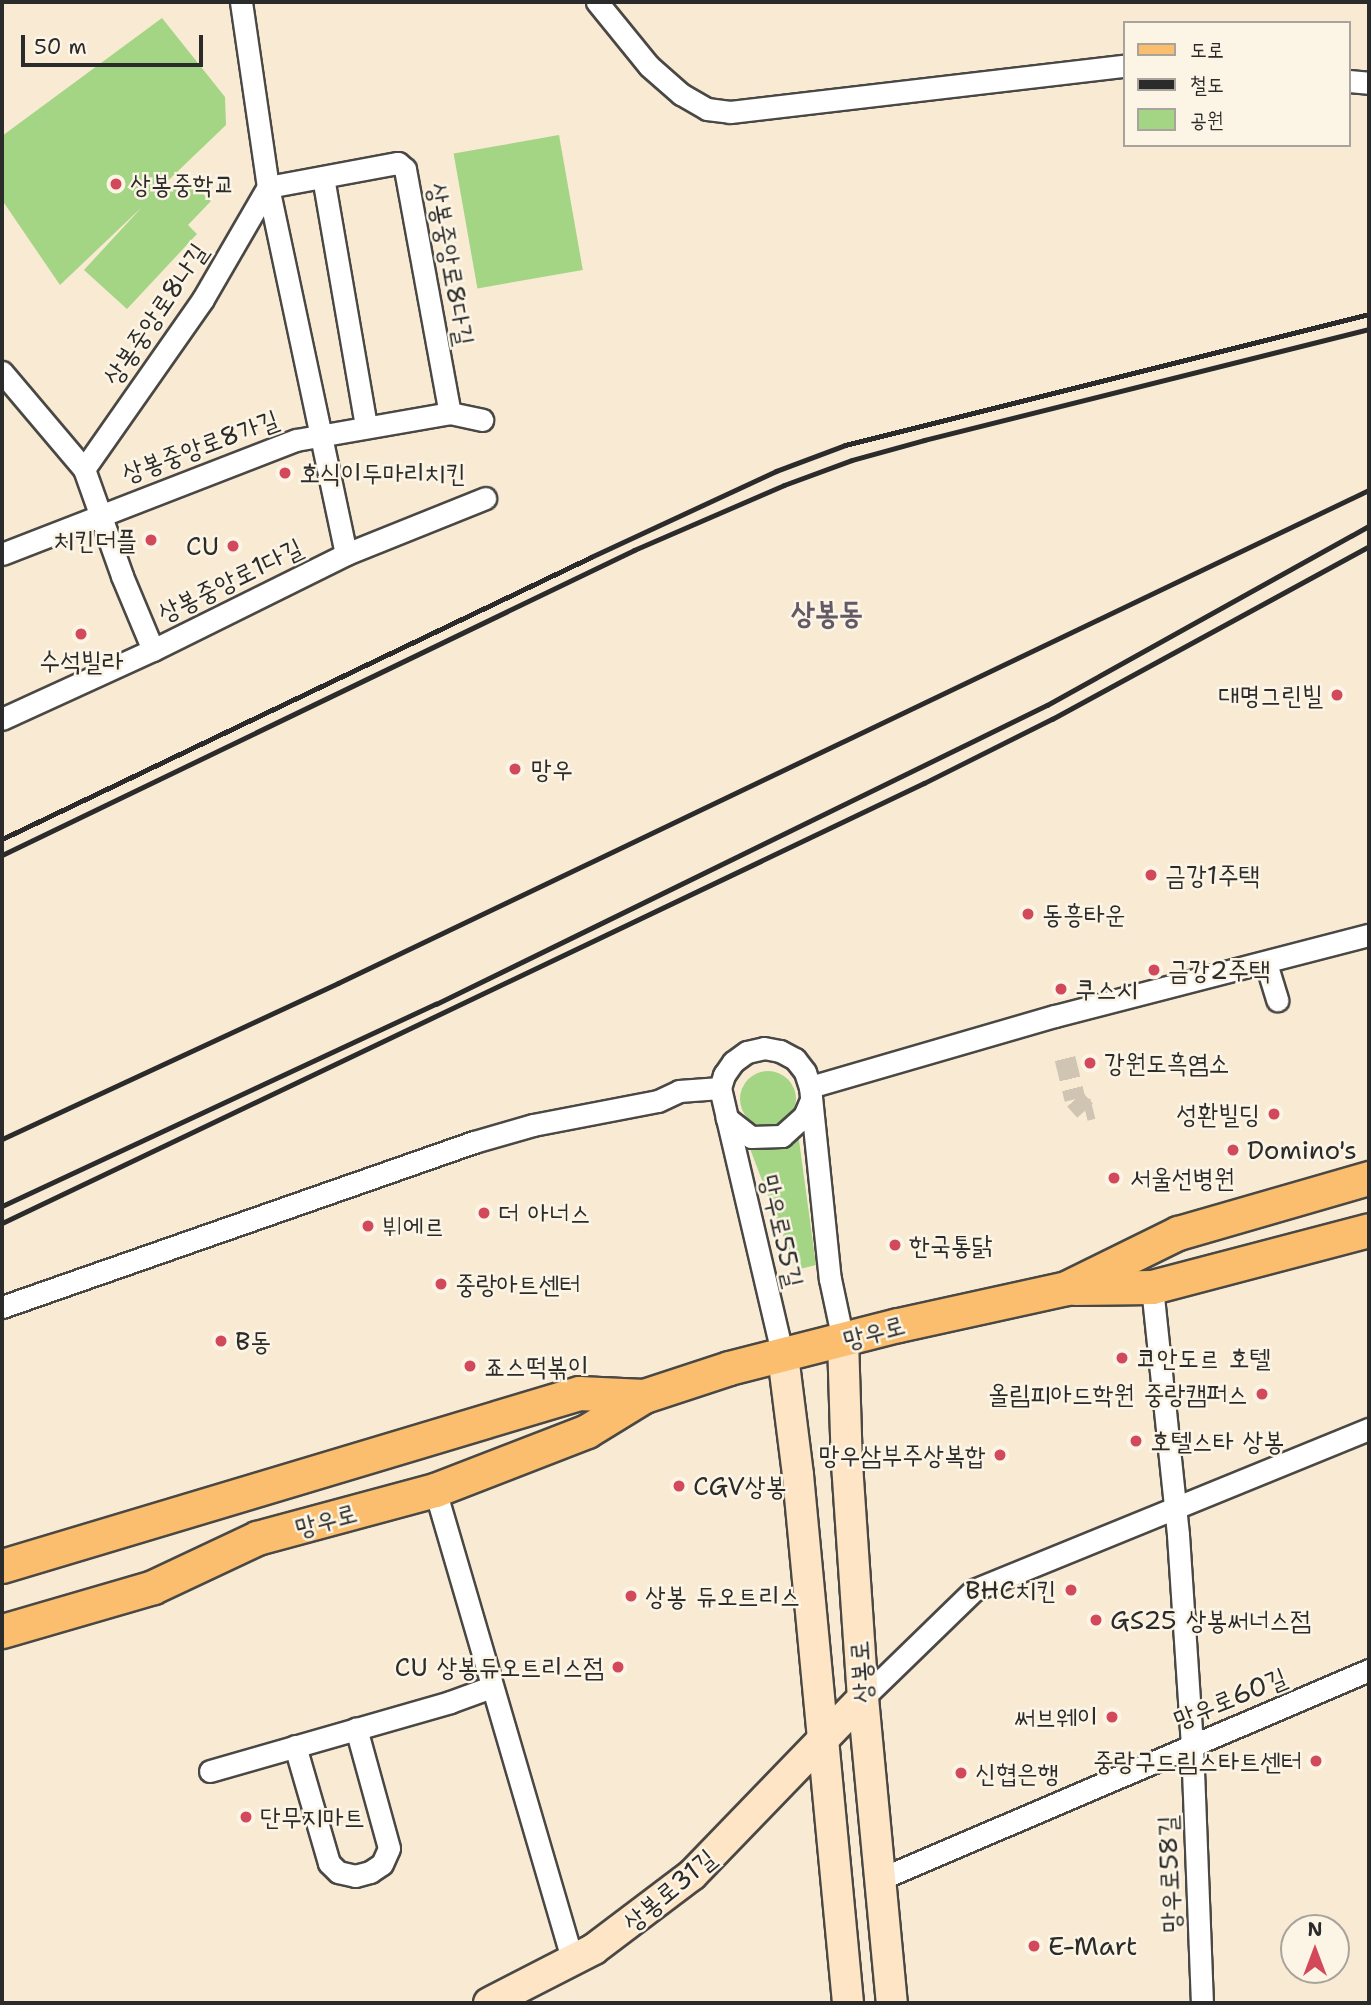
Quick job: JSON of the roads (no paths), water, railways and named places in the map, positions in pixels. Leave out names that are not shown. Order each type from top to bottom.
[{"type":"main road","name":"망우로","points":[[1066,1288],[1178,1233],[1369,1178]]},
{"type":"main road","name":"망우로","points":[[2,1631],[153,1587],[257,1538],[435,1490],[587,1431],[644,1396],[729,1368],[1066,1288],[1152,1287],[1369,1230]]},
{"type":"main road","name":"상봉로","points":[[843,1340],[847,1464],[863,1698],[892,2003]]},
{"type":"main road","name":"상봉로","points":[[783,1356],[824,1742],[848,2003]]},
{"type":"main road","name":"망우로","points":[[2,1566],[579,1393],[644,1396]]},
{"type":"main road","name":"상봉로31길","points":[[489,2003],[573,1961],[633,1923],[692,1875],[824,1742],[863,1698]]},
{"type":"street","points":[[241,2],[268,187],[322,433],[345,554]]},
{"type":"street","points":[[597,2],[649,66],[681,94],[707,109],[730,112],[1122,66]]},
{"type":"street","points":[[1350,81],[1369,83]]},
{"type":"street","name":"상봉중앙로8다길","points":[[268,187],[403,164],[450,414]]},
{"type":"street","points":[[323,177],[366,426]]},
{"type":"street","name":"상봉중앙로8나길","points":[[84,469],[203,299],[268,187]]},
{"type":"street","name":"상봉중앙로8가길","points":[[2,372],[84,469],[153,650]]},
{"type":"street","points":[[322,433],[450,414],[482,420]]},
{"type":"street","name":"상봉중앙로8가길","points":[[2,554],[244,459],[322,433]]},
{"type":"street","name":"상봉중앙로1다길","points":[[2,719],[153,650],[345,554],[485,498]]},
{"type":"street","points":[[810,1094],[1055,1016],[1369,935]]},
{"type":"street","points":[[1266,963],[1277,1000]]},
{"type":"street","name":"망우로55길","points":[[783,1356],[723,1105],[724,1075],[733,1062],[747,1052],[764,1048],[780,1051],[795,1059],[805,1072],[810,1094],[830,1279],[843,1340]]},
{"type":"street","points":[[2,1307],[474,1142],[533,1125],[658,1101],[679,1091],[723,1105]]},
{"type":"street","name":"망우로55길","points":[[723,1105],[751,1137],[782,1136],[804,1116],[810,1094]]},
{"type":"street","name":"망우로58길","points":[[1152,1287],[1174,1509],[1192,1744],[1202,2003]]},
{"type":"street","points":[[863,1698],[974,1590],[1369,1429]]},
{"type":"street","points":[[435,1490],[573,1961]]},
{"type":"street","name":"망우로60길","points":[[880,1879],[1369,1670]]},
{"type":"street","points":[[210,1771],[491,1687]]},
{"type":"street","points":[[295,1746],[328,1863],[338,1872],[355,1876],[370,1872],[382,1864],[388,1848],[356,1728]]},
{"type":"tunnel","points":[[1065,1058],[1075,1099],[1085,1110],[1093,1108]]},
{"type":"railway","points":[[2,839],[776,471],[845,445],[1369,314]]},
{"type":"railway","points":[[2,855],[634,550],[784,485],[852,460],[924,440],[1369,329]]},
{"type":"railway","points":[[2,1139],[338,983],[1369,490]]},
{"type":"railway","points":[[2,1206],[436,1004],[1047,705],[1369,526]]},
{"type":"railway","points":[[2,1223],[924,783],[1052,719],[1369,546]]},
{"type":"place","name":"상봉중학교","points":[[116,184]]},
{"type":"place","name":"호식이두마리치킨","points":[[285,473]]},
{"type":"place","name":"치킨더플","points":[[151,540]]},
{"type":"place","name":"CU","points":[[233,546]]},
{"type":"place","name":"수석빌라","points":[[81,634]]},
{"type":"place","name":"대명그린빌","points":[[1337,695]]},
{"type":"place","name":"망우","points":[[515,769]]},
{"type":"place","name":"금강1주택","points":[[1151,875]]},
{"type":"place","name":"동흥타운","points":[[1028,914]]},
{"type":"place","name":"금강2주택","points":[[1154,970]]},
{"type":"place","name":"쿠스시","points":[[1061,989]]},
{"type":"place","name":"강원도흑염소","points":[[1090,1063]]},
{"type":"place","name":"성환빌딩","points":[[1274,1114]]},
{"type":"place","name":"Domino's","points":[[1233,1150]]},
{"type":"place","name":"서울선병원","points":[[1114,1178]]},
{"type":"place","name":"더 아너스","points":[[484,1213]]},
{"type":"place","name":"뷔에르","points":[[368,1226]]},
{"type":"place","name":"한국통닭","points":[[895,1245]]},
{"type":"place","name":"중랑아트센터","points":[[441,1284]]},
{"type":"place","name":"B동","points":[[221,1341]]},
{"type":"place","name":"코안도르 호텔","points":[[1122,1358]]},
{"type":"place","name":"죠스떡볶이","points":[[470,1366]]},
{"type":"place","name":"올림피아드학원 중랑캠퍼스","points":[[1262,1394]]},
{"type":"place","name":"호텔스타 상봉","points":[[1136,1441]]},
{"type":"place","name":"망우삼부주상복합","points":[[1000,1455]]},
{"type":"place","name":"CGV상봉","points":[[679,1486]]},
{"type":"place","name":"BHC치킨","points":[[1071,1590]]},
{"type":"place","name":"상봉 듀오트리스","points":[[631,1596]]},
{"type":"place","name":"GS25 상봉써너스점","points":[[1096,1620]]},
{"type":"place","name":"CU 상봉듀오트리스점","points":[[618,1667]]},
{"type":"place","name":"써브웨이","points":[[1112,1717]]},
{"type":"place","name":"중랑구드림스타트센터","points":[[1316,1761]]},
{"type":"place","name":"신협은행","points":[[961,1773]]},
{"type":"place","name":"단무지마트","points":[[246,1817]]},
{"type":"place","name":"E-Mart","points":[[1034,1946]]},
{"type":"district","name":"상봉동","points":[[827,613]]}]
